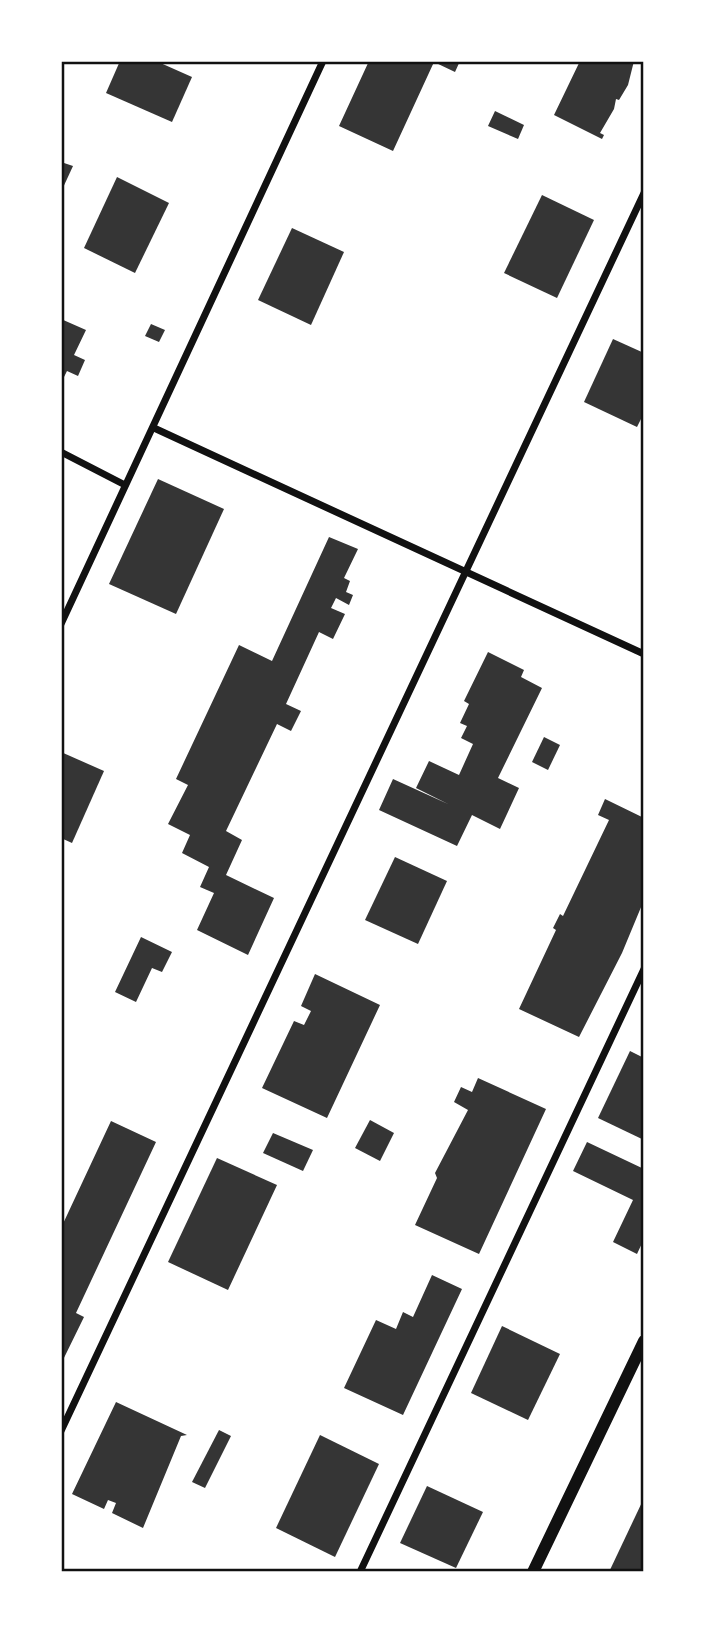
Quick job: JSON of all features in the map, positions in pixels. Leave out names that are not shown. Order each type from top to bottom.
[{"type":"street","points":[[61,624],[323,61]]},
{"type":"street","points":[[61,1431],[644,193]]},
{"type":"street","points":[[154,428],[644,654]]},
{"type":"street","points":[[61,452],[125,485]]},
{"type":"street","points":[[360,1572],[644,969]]},
{"type":"street","points":[[533,1572],[644,1341]]},
{"type":"building","points":[[120,61],[156,61],[192,77],[172,122],[106,93]]},
{"type":"building","points":[[369,61],[460,61],[455,72],[434,62],[393,151],[339,126]]},
{"type":"building","points":[[580,61],[634,61],[628,85],[619,100],[616,99],[614,109],[600,133],[604,135],[602,139],[554,115]]},
{"type":"building","points":[[495,111],[524,125],[518,139],[488,126]]},
{"type":"building","points":[[61,162],[73,166],[61,192]]},
{"type":"building","points":[[117,177],[169,203],[135,273],[84,248]]},
{"type":"building","points":[[542,195],[594,220],[557,298],[504,273]]},
{"type":"building","points":[[292,228],[344,252],[311,325],[258,300]]},
{"type":"building","points":[[61,319],[86,330],[74,355],[85,360],[78,376],[67,371],[61,383]]},
{"type":"building","points":[[151,324],[165,330],[159,342],[145,336]]},
{"type":"building","points":[[613,339],[644,353],[644,413],[637,427],[584,402]]},
{"type":"building","points":[[158,479],[224,509],[176,614],[109,584]]},
{"type":"building","points":[[329,537],[358,549],[344,578],[350,581],[346,592],[353,595],[349,605],[336,598],[331,608],[345,614],[333,639],[319,632],[286,704],[301,711],[291,731],[277,724],[226,831],[242,840],[226,875],[274,898],[248,955],[197,930],[214,893],[200,887],[209,867],[182,853],[190,835],[168,824],[188,785],[176,779],[239,645],[272,661]]},
{"type":"building","points":[[488,652],[524,670],[521,677],[542,688],[498,778],[519,788],[500,829],[472,815],[457,846],[379,810],[393,779],[448,804],[416,788],[429,761],[459,775],[473,744],[461,738],[467,726],[460,723],[469,704],[464,701]]},
{"type":"building","points":[[544,737],[560,745],[548,770],[532,762]]},
{"type":"building","points":[[61,752],[104,771],[72,843],[61,838]]},
{"type":"building","points":[[605,799],[644,818],[644,900],[622,953],[579,1037],[519,1009],[556,930],[553,928],[560,914],[563,916],[609,820],[598,815]]},
{"type":"building","points":[[395,857],[447,881],[418,944],[365,920]]},
{"type":"building","points":[[141,937],[172,952],[162,972],[152,968],[136,1002],[115,992]]},
{"type":"building","points":[[315,974],[380,1005],[327,1118],[262,1088],[294,1021],[304,1025],[311,1011],[301,1006]]},
{"type":"building","points":[[630,1051],[644,1058],[644,1140],[598,1118]]},
{"type":"building","points":[[478,1078],[546,1109],[479,1254],[415,1225],[437,1178],[435,1173],[468,1110],[454,1102],[461,1087],[472,1092]]},
{"type":"building","points":[[370,1120],[394,1133],[380,1161],[355,1148]]},
{"type":"building","points":[[111,1121],[156,1142],[76,1313],[84,1317],[61,1364],[61,1228]]},
{"type":"building","points":[[273,1133],[313,1150],[303,1171],[263,1153]]},
{"type":"building","points":[[587,1142],[644,1169],[644,1239],[637,1254],[613,1242],[633,1200],[573,1171]]},
{"type":"building","points":[[217,1158],[277,1185],[228,1290],[168,1262]]},
{"type":"building","points":[[432,1275],[462,1289],[403,1415],[344,1388],[376,1320],[396,1329],[403,1312],[413,1317]]},
{"type":"building","points":[[502,1326],[560,1354],[528,1420],[471,1393]]},
{"type":"building","points":[[116,1402],[187,1435],[181,1436],[143,1528],[112,1513],[116,1503],[108,1500],[104,1509],[72,1494]]},
{"type":"building","points":[[219,1430],[231,1436],[205,1488],[192,1482]]},
{"type":"building","points":[[320,1435],[379,1464],[335,1557],[276,1528]]},
{"type":"building","points":[[427,1486],[483,1512],[456,1568],[400,1543]]},
{"type":"building","points":[[644,1498],[644,1572],[609,1572]]}]
